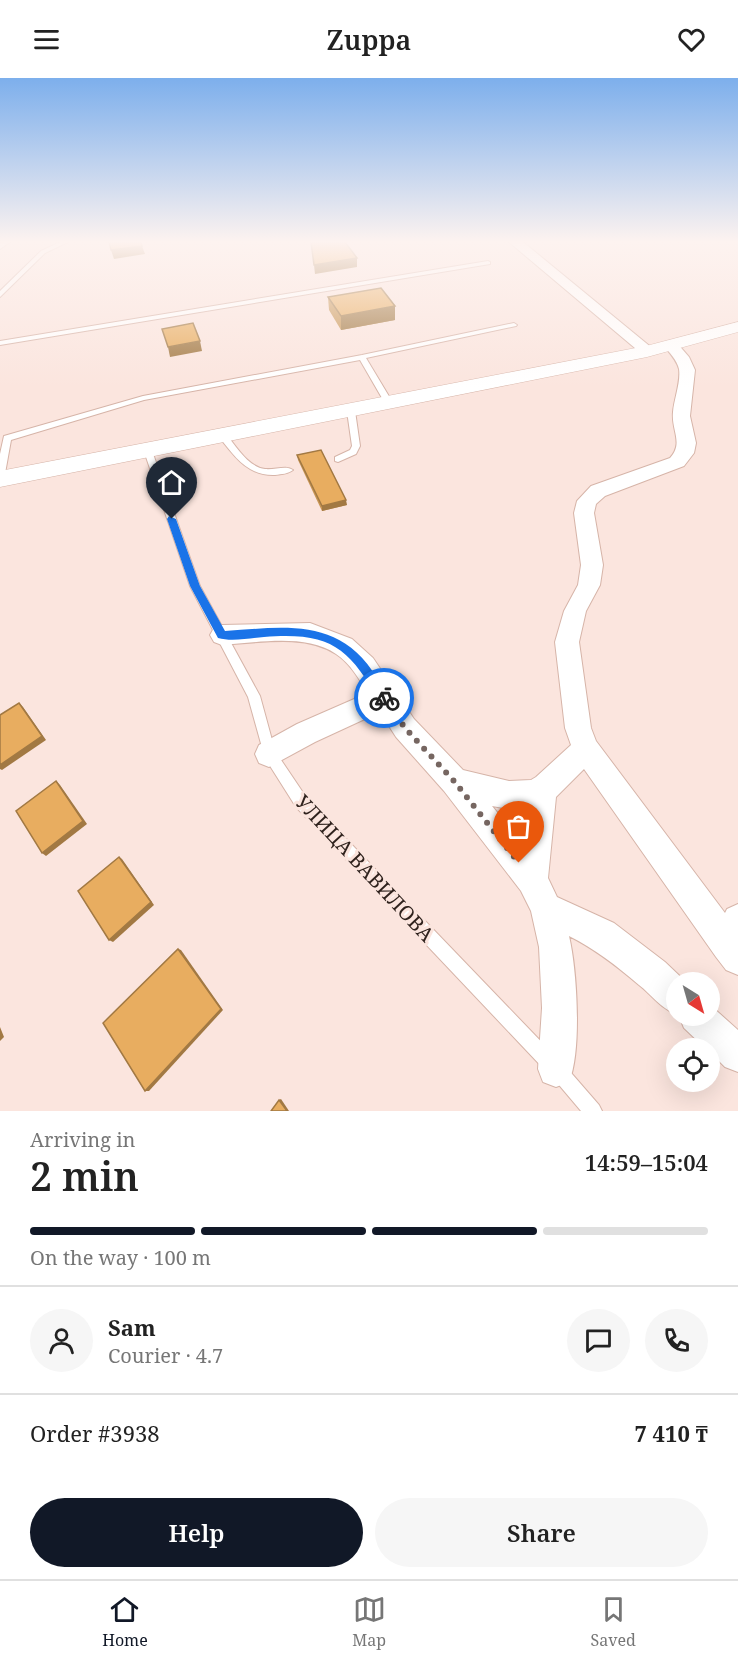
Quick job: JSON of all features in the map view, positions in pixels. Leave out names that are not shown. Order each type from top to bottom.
[{"type":"street","points":[[573,290],[646,351]]},
{"type":"street","points":[[0,479],[646,351],[738,327]]},
{"type":"street","points":[[671,345],[683,360],[687,370],[681,416],[687,443],[685,453],[677,462],[598,491],[587,501],[584,513],[592,565],[589,585],[575,611],[567,642],[578,728],[586,749],[735,941]]},
{"type":"street","points":[[222,635],[310,633],[344,646],[364,665],[405,728],[454,781],[532,880],[546,908],[555,947],[558,998],[556,1069]]},
{"type":"street","points":[[269,754],[306,733],[384,698]]},
{"type":"street","points":[[454,781],[506,795],[527,795],[543,789],[586,749]]},
{"type":"street","points":[[532,880],[543,789]]},
{"type":"street","points":[[546,908],[602,935],[653,974],[666,987]]},
{"type":"street","points":[[707,1026],[738,1054]]},
{"type":"lane","points":[[0,343],[322,290]]},
{"type":"lane","points":[[0,479],[7,438],[143,398],[362,357],[514,325]]},
{"type":"lane","points":[[362,357],[389,403]]},
{"type":"lane","points":[[338,459],[353,452],[356,446],[351,411]]},
{"type":"lane","points":[[223,436],[248,465],[260,473],[289,470]]},
{"type":"lane","name":"УЛИЦА ВАВИЛОВА","points":[[148,451],[195,586],[254,696],[269,754],[301,802],[556,1069],[593,1111]]},
{"type":"building","points":[[368,290],[383,290],[395,306],[341,316],[328,297]]},
{"type":"building","points":[[193,323],[200,341],[168,347],[162,329]]},
{"type":"building","points":[[321,450],[346,500],[322,506],[297,455]]},
{"type":"building","points":[[19,703],[42,736],[0,765],[0,715]]},
{"type":"building","points":[[56,781],[83,821],[42,853],[16,811]]},
{"type":"building","points":[[119,857],[151,902],[109,940],[78,891]]},
{"type":"building","points":[[178,949],[221,1009],[145,1091],[103,1023]]},
{"type":"building","points":[[279,1100],[287,1111],[271,1111]]},
{"type":"way so far","points":[[384,698],[405,728],[454,781],[519,863]]},
{"type":"route","points":[[172,519],[195,586],[222,635],[310,633],[327,639],[344,646],[364,665],[384,698]]}]
